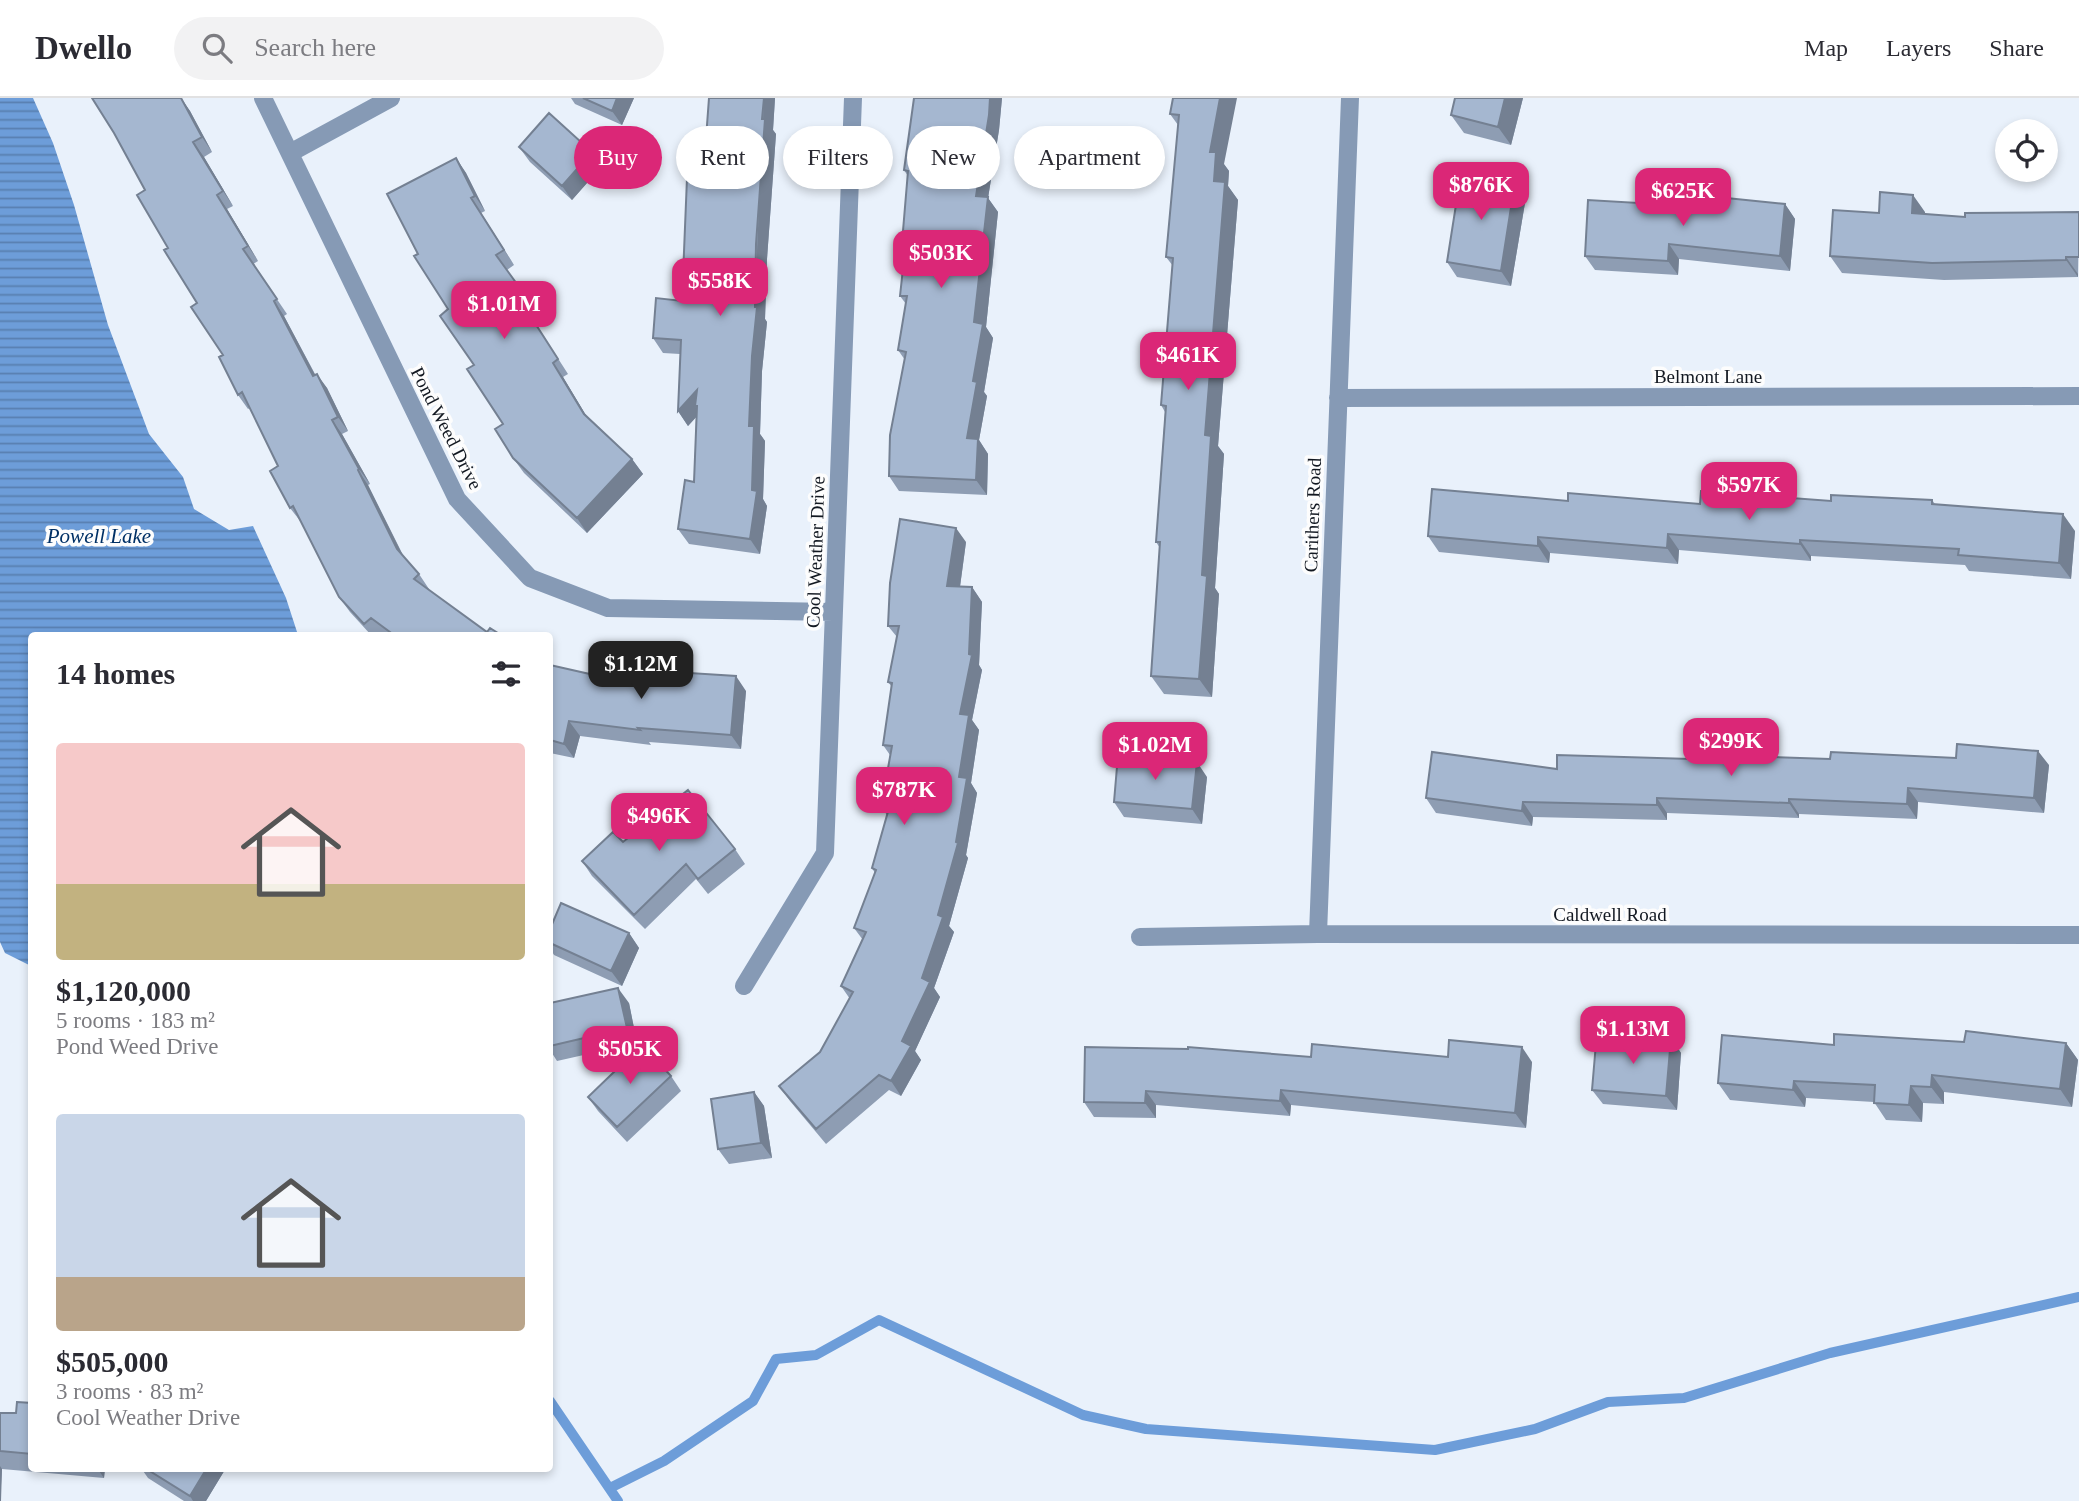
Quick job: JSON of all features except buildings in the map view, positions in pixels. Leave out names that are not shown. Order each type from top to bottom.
[{"type":"street","name":"Pond Weed Drive","points":[[263,98],[457,499],[530,578],[608,608],[834,612]]},
{"type":"street","points":[[290,153],[391,98]]},
{"type":"street","name":"Cool Weather Drive","points":[[744,986],[825,853],[853,98]]},
{"type":"street","name":"Carithers Road","points":[[1318,934],[1350,98]]},
{"type":"street","name":"Belmont Lane","points":[[1338,398],[2079,396]]},
{"type":"street","name":"Caldwell Road","points":[[1140,937],[1318,934],[2079,935]]},
{"type":"water","name":"Powell Lake","points":[[0,98],[33,98],[53,143],[74,205],[108,325],[149,434],[183,477],[194,509],[229,530],[253,526],[286,598],[297,632],[28,632],[28,964],[5,953],[0,942]]},
{"type":"waterway","points":[[610,1488],[664,1461],[753,1401],[776,1359],[816,1355],[879,1320],[1083,1415],[1146,1429],[1435,1450],[1535,1429],[1608,1402],[1684,1398],[1830,1353],[2079,1297]]},
{"type":"waterway","points":[[553,1405],[618,1501]]}]
